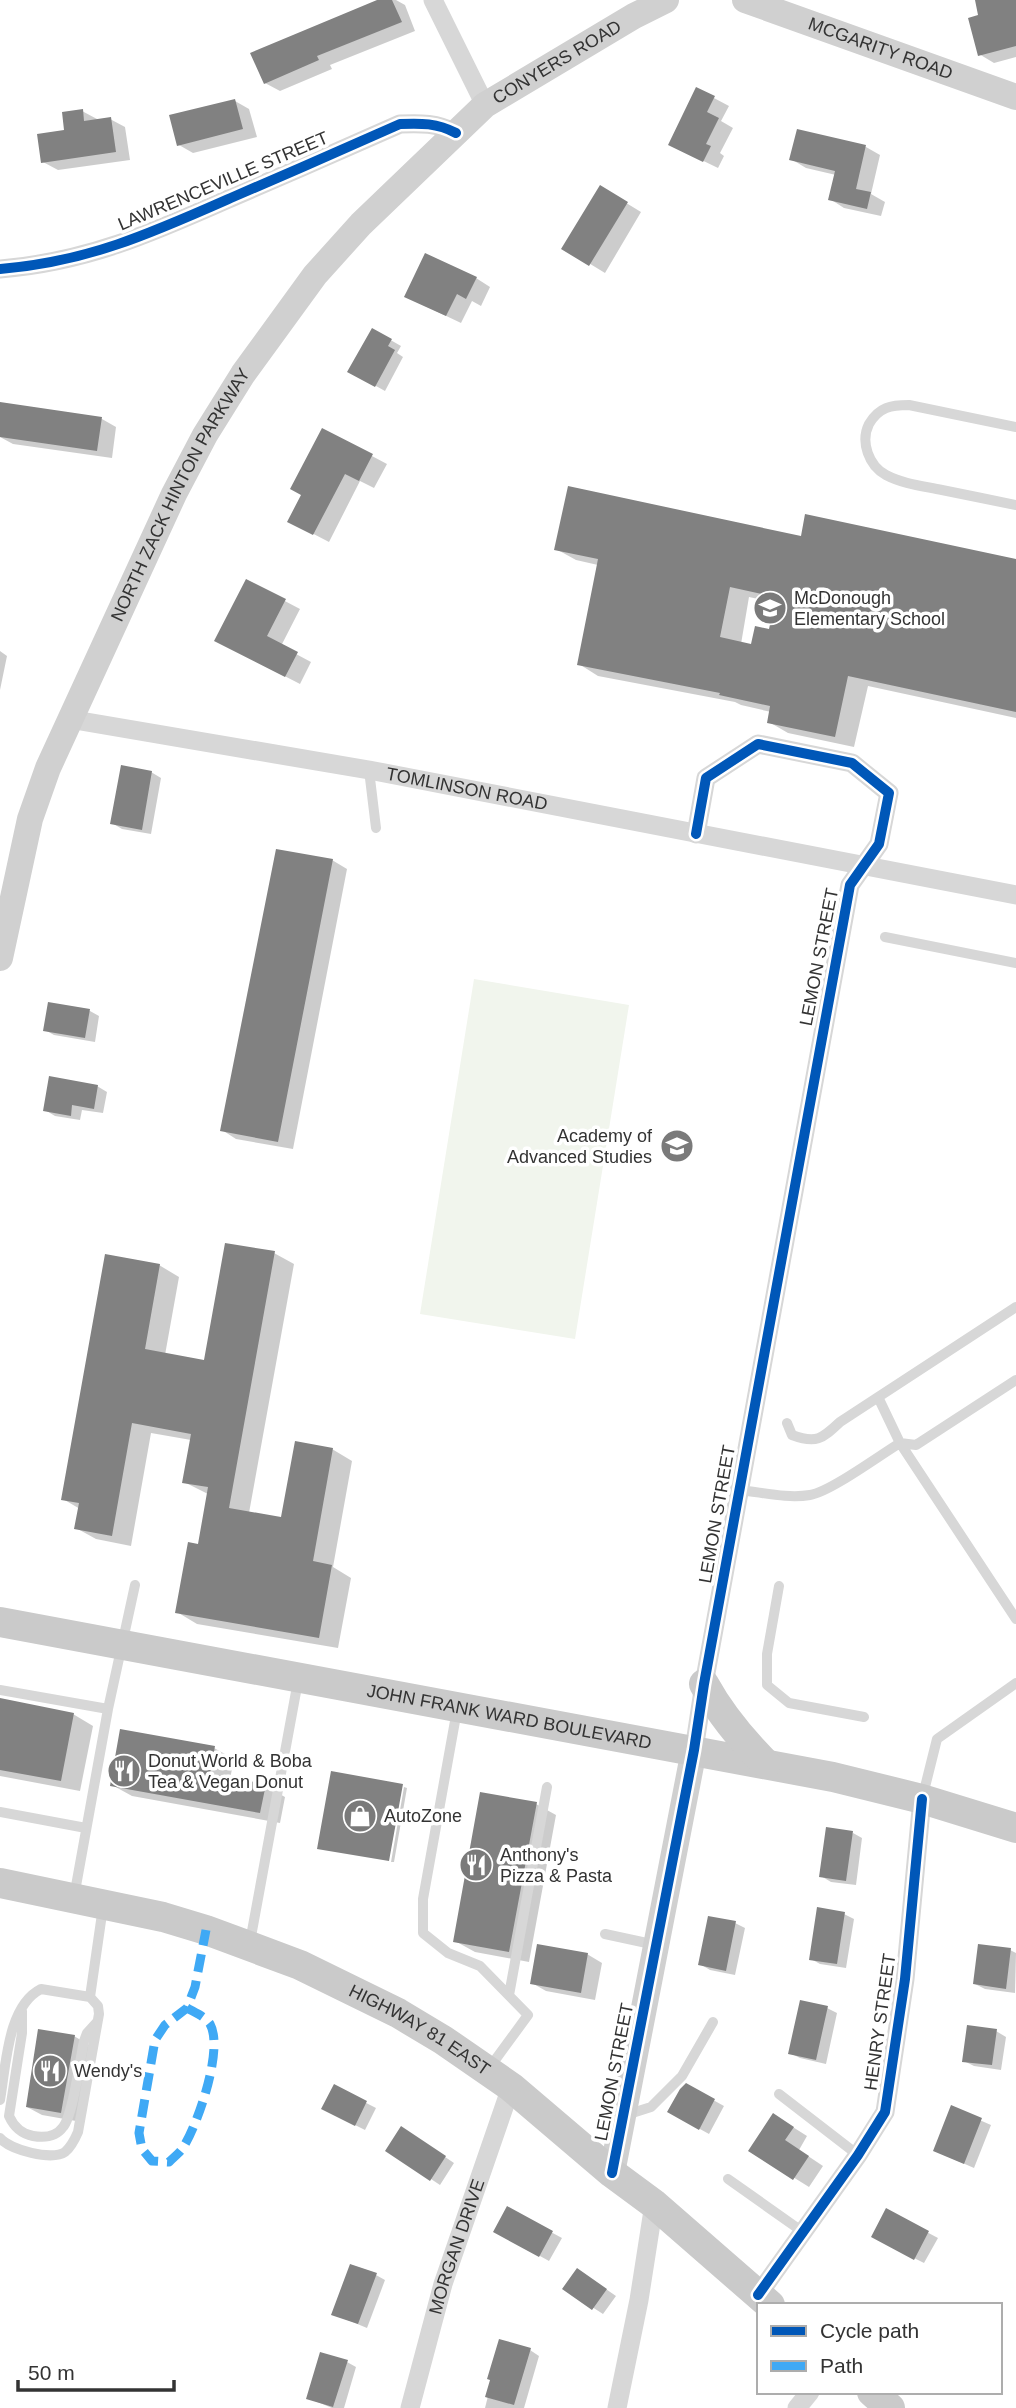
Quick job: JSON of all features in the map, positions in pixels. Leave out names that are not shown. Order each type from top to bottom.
[{"type":"main road","name":"CONYERS ROAD","points":[[485,105],[634,16],[666,0]]},
{"type":"main road","name":"MCGARITY ROAD","points":[[745,0],[1016,97]]},
{"type":"main road","name":"NORTH ZACK HINTON PARKWAY","points":[[0,958],[30,819],[48,768],[189,464],[243,374],[315,275],[361,224],[485,105]]},
{"type":"main road","name":"JOHN FRANK WARD BOULEVARD","points":[[0,1622],[834,1777],[922,1799],[1016,1828]]},
{"type":"main road","points":[[704,1684],[718,1710],[766,1764]]},
{"type":"main road","name":"LEMON STREET","points":[[612,2173],[694,1750]]},
{"type":"main road","name":"HIGHWAY 81 EAST","points":[[0,1883],[163,1917],[300,1965],[374,2001],[443,2040],[499,2079],[612,2173],[654,2204],[764,2300]]},
{"type":"main road","points":[[874,2394],[891,2408]]},
{"type":"street","points":[[433,0],[485,105]]},
{"type":"street","name":"LAWRENCEVILLE STREET","points":[[0,269],[58,262],[96,253],[156,231],[400,124],[426,123],[442,126],[456,133]]},
{"type":"street","name":"TOMLINSON ROAD","points":[[69,719],[369,771],[1016,895]]},
{"type":"street","name":"LEMON STREET","points":[[694,1750],[850,885],[879,844],[889,793],[852,763],[758,744],[706,778],[696,834]]},
{"type":"street","name":"HENRY STREET","points":[[764,2300],[803,2232],[885,2112],[905,1979],[922,1799]]},
{"type":"street","name":"MORGAN DRIVE","points":[[410,2408],[499,2079]]},
{"type":"street","points":[[617,2408],[639,2300],[654,2204]]},
{"type":"street","points":[[797,2408],[808,2394]]},
{"type":"lane","points":[[1016,427],[909,405],[891,405],[877,412],[867,428],[865,446],[871,463],[883,474],[905,483],[1016,505]]},
{"type":"lane","points":[[369,771],[376,828]]},
{"type":"lane","points":[[886,937],[1016,963]]},
{"type":"lane","points":[[788,1423],[792,1435],[808,1441],[824,1437],[840,1422],[1016,1307]]},
{"type":"lane","points":[[739,1490],[813,1495],[900,1443],[916,1445],[1016,1380]]},
{"type":"lane","points":[[878,1397],[900,1443],[1016,1619]]},
{"type":"lane","points":[[74,1897],[108,1709],[135,1585]]},
{"type":"lane","points":[[779,1586],[767,1654],[767,1685],[789,1703],[864,1717]]},
{"type":"lane","points":[[249,1945],[298,1677]]},
{"type":"lane","points":[[922,1799],[937,1739],[1016,1684]]},
{"type":"lane","points":[[0,1690],[108,1709]]},
{"type":"lane","points":[[458,1707],[423,1899],[423,1933],[448,1953],[480,1966],[528,2015],[499,2079]]},
{"type":"lane","points":[[509,1995],[547,1787]]},
{"type":"lane","points":[[0,1812],[86,1828]]},
{"type":"lane","points":[[90,1997],[103,1905]]},
{"type":"lane","points":[[605,1934],[656,1945]]},
{"type":"lane","points":[[0,2101],[4,2055],[22,2004],[41,1989],[90,1997],[98,2006],[97,2022],[78,2132],[66,2151],[57,2156],[44,2155],[14,2148],[0,2138]]},
{"type":"lane","points":[[22,2004],[22,2033],[9,2116],[12,2123],[27,2135],[47,2137],[61,2130],[66,2124],[83,2041],[86,2033],[97,2022]]},
{"type":"lane","points":[[622,2116],[651,2107],[682,2076],[713,2022]]},
{"type":"lane","points":[[779,2094],[858,2155]]},
{"type":"lane","points":[[728,2179],[803,2232]]},
{"type":"shaded area","points":[[474,979],[629,1005],[575,1339],[420,1314]]},
{"type":"building","points":[[377,0],[392,0],[402,22],[317,56],[319,60],[264,84],[250,53]]},
{"type":"building","points":[[975,0],[1016,0],[1016,46],[978,56],[968,18],[978,15]]},
{"type":"building","points":[[696,87],[715,96],[707,112],[719,118],[706,144],[711,146],[703,162],[668,145]]},
{"type":"building","points":[[235,99],[243,129],[177,146],[169,115]]},
{"type":"building","points":[[83,109],[84,121],[111,117],[116,152],[41,163],[37,134],[64,130],[62,112]]},
{"type":"building","points":[[797,129],[866,145],[856,189],[871,192],[867,209],[828,200],[835,171],[789,160]]},
{"type":"building","points":[[600,185],[628,202],[589,266],[561,249]]},
{"type":"building","points":[[425,253],[477,277],[466,299],[457,294],[446,316],[404,297]]},
{"type":"building","points":[[372,328],[392,339],[388,346],[395,350],[375,387],[347,372]]},
{"type":"building","points":[[0,402],[102,417],[97,451],[0,437]]},
{"type":"building","points":[[322,428],[373,454],[359,481],[345,474],[313,535],[287,522],[301,495],[290,489]]},
{"type":"building","points":[[568,486],[801,536],[805,514],[1016,559],[1016,712],[848,676],[835,737],[767,723],[770,706],[719,695],[720,693],[577,665],[598,559],[554,550]],"holes":[[[730,587],[776,597],[769,629],[755,626],[751,644],[720,637]]]},
{"type":"building","points":[[246,579],[286,599],[267,636],[298,652],[285,677],[214,641]]},
{"type":"building","points":[[121,765],[152,771],[142,830],[110,824]]},
{"type":"building","points":[[276,849],[333,859],[278,1142],[220,1131]]},
{"type":"building","points":[[48,1002],[90,1009],[85,1038],[43,1031]]},
{"type":"building","points":[[49,1076],[98,1085],[94,1109],[72,1105],[71,1116],[43,1111]]},
{"type":"building","points":[[225,1243],[275,1251],[229,1508],[281,1517],[295,1441],[333,1448],[313,1561],[332,1565],[319,1638],[175,1613],[188,1542],[198,1544],[208,1487],[182,1483],[191,1434],[132,1423],[112,1536],[74,1529],[79,1503],[61,1500],[105,1254],[160,1264],[145,1349],[204,1360]]},
{"type":"building","points":[[0,1698],[74,1713],[61,1781],[0,1770]]},
{"type":"building","points":[[120,1729],[215,1746],[210,1774],[266,1784],[260,1813],[110,1786]]},
{"type":"building","name":"AutoZone","points":[[331,1771],[403,1784],[389,1861],[317,1849]]},
{"type":"building","points":[[480,1792],[537,1802],[509,1952],[453,1942]]},
{"type":"building","points":[[826,1827],[853,1831],[846,1881],[819,1877]]},
{"type":"building","points":[[817,1907],[845,1912],[837,1964],[809,1960]]},
{"type":"building","points":[[708,1916],[736,1921],[726,1971],[698,1965]]},
{"type":"building","points":[[537,1944],[588,1953],[581,1993],[530,1984]]},
{"type":"building","points":[[978,1944],[1011,1948],[1006,1989],[973,1984]]},
{"type":"building","points":[[800,2000],[828,2006],[816,2060],[788,2054]]},
{"type":"building","points":[[967,2025],[997,2029],[992,2065],[962,2062]]},
{"type":"building","name":"Wendy's","points":[[38,2029],[75,2035],[61,2113],[26,2107]]},
{"type":"building","points":[[686,2083],[715,2099],[699,2130],[667,2112]]},
{"type":"building","points":[[334,2084],[367,2101],[355,2126],[321,2109]]},
{"type":"building","points":[[951,2105],[982,2118],[964,2164],[933,2151]]},
{"type":"building","points":[[773,2113],[794,2127],[785,2140],[809,2156],[793,2180],[748,2151]]},
{"type":"building","points":[[401,2126],[446,2156],[430,2181],[385,2151]]},
{"type":"building","points":[[507,2206],[553,2231],[539,2257],[493,2232]]},
{"type":"building","points":[[886,2208],[929,2231],[914,2260],[871,2237]]},
{"type":"building","points":[[350,2264],[377,2273],[358,2324],[331,2315]]},
{"type":"building","points":[[577,2268],[607,2289],[592,2310],[562,2289]]},
{"type":"building","points":[[499,2339],[531,2348],[514,2405],[485,2397],[490,2380],[487,2379]]},
{"type":"building","points":[[320,2352],[348,2360],[333,2407],[306,2399]]},
{"type":"marked path","points":[[187,2008],[208,2021],[213,2035],[214,2050],[208,2086],[183,2148],[169,2162],[152,2161],[142,2149],[139,2133],[155,2040],[165,2025],[187,2008],[195,1987],[206,1930]]},
{"type":"cycle path","points":[[0,269],[62,260],[120,244],[400,124],[429,124],[456,133]]},
{"type":"cycle path","points":[[612,2173],[694,1750],[850,885],[879,844],[889,793],[852,763],[758,744],[706,778],[696,834]]},
{"type":"cycle path","points":[[758,2295],[858,2155],[885,2112],[905,1979],[922,1799]]},
{"type":"place","name":"McDonough Elementary School","points":[[770,608]]},
{"type":"place","name":"Academy of Advanced Studies","points":[[677,1146]]},
{"type":"place","name":"Donut World & Boba Tea & Vegan Donut","points":[[124,1771]]},
{"type":"place","name":"AutoZone","points":[[360,1816]]},
{"type":"place","name":"Anthony's Pizza & Pasta","points":[[476,1865]]},
{"type":"place","name":"Wendy's","points":[[50,2071]]}]
